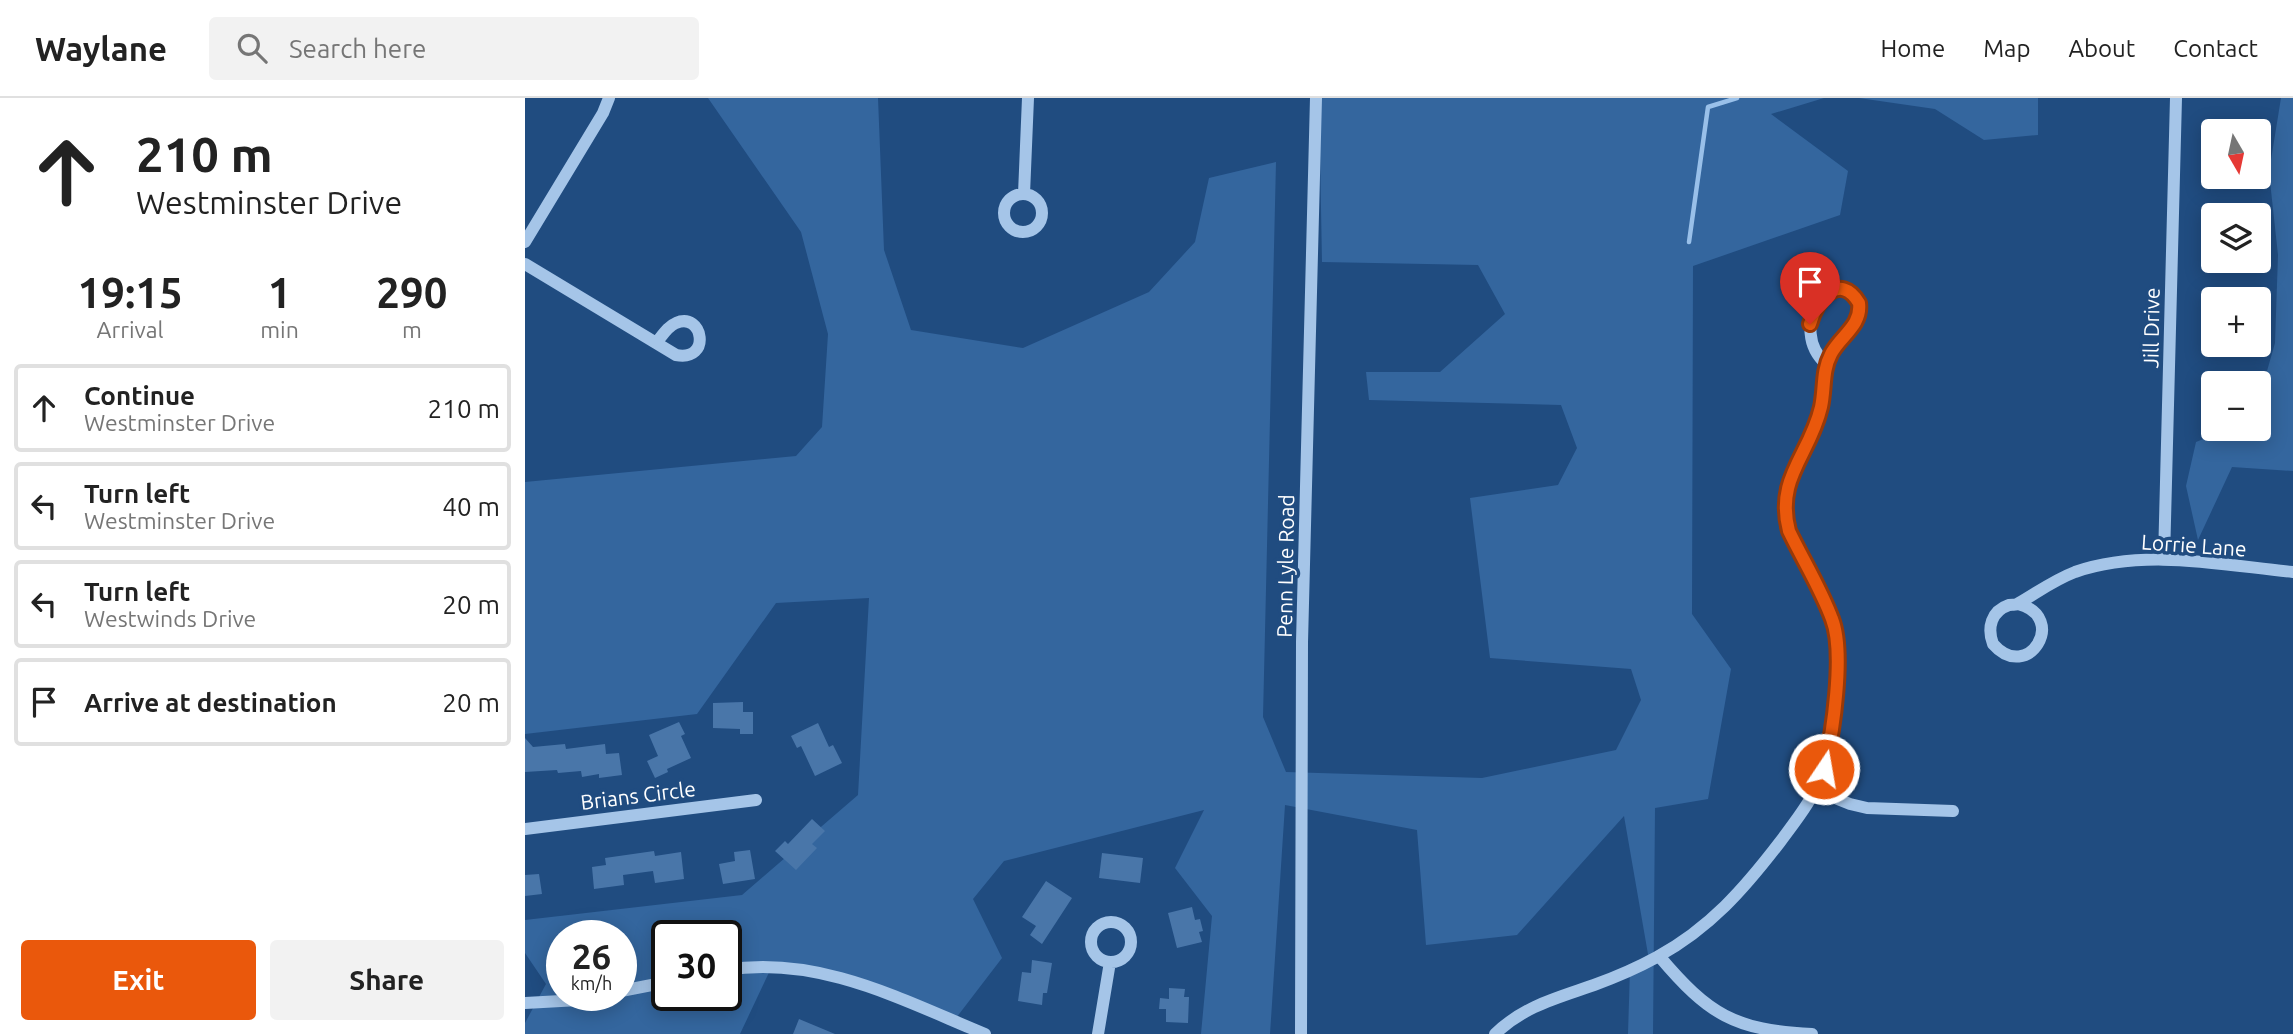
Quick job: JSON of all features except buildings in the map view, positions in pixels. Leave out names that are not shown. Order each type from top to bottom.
[{"type":"street","points":[[525,242],[603,113],[609,98]]},
{"type":"street","points":[[1024,194],[1028,98]]},
{"type":"street","name":"Penn Lyle Road","points":[[1301,1034],[1302,642],[1316,98]]},
{"type":"street","name":"Jill Drive","points":[[2164,559],[2176,98]]},
{"type":"street","points":[[525,264],[656,343]]},
{"type":"street","points":[[1495,1034],[1509,1020],[1537,1004],[1624,974],[1691,936],[1746,887],[1815,790],[1830,746],[1839,654],[1832,618],[1789,531],[1785,516],[1785,499],[1789,482],[1816,425],[1826,364],[1832,351],[1858,320],[1860,311],[1854,296],[1840,289],[1829,292],[1818,303],[1810,324],[1814,349],[1826,364]]},
{"type":"street","name":"Lorrie Lane","points":[[2018,604],[2033,610],[2041,620],[2042,633],[2040,643],[2034,650],[2025,656],[2017,657],[1999,651],[1993,644],[1990,625],[1994,616],[2000,609],[2018,604],[2055,581],[2077,572],[2108,563],[2164,559],[2293,572]]},
{"type":"street","points":[[1815,790],[1867,808],[1953,811]]},
{"type":"street","name":"Brians Circle","points":[[525,829],[756,800]]},
{"type":"street","points":[[1659,956],[1688,991],[1724,1016],[1767,1031],[1812,1034]]},
{"type":"street","points":[[1098,1034],[1110,962]]},
{"type":"street","points":[[742,969],[800,968],[833,974],[862,983],[985,1034]]},
{"type":"street","points":[[525,1003],[546,1002]]},
{"type":"shaded area","points":[[708,98],[878,98],[884,250],[911,330],[1023,348],[1149,292],[1195,242],[1209,178],[1276,162],[1263,717],[1286,772],[1482,778],[1616,750],[1641,700],[1631,669],[1490,658],[1470,498],[1558,485],[1577,448],[1561,405],[1369,400],[1366,372],[1440,372],[1505,314],[1478,265],[1322,262],[1319,98],[1824,98],[1771,114],[1848,171],[1840,215],[1693,266],[1692,614],[1731,669],[1708,799],[1655,808],[1653,1034],[1628,1034],[1630,969],[1649,960],[1624,816],[1517,935],[1426,945],[1417,830],[1285,805],[1270,1034],[1201,1034],[1212,916],[1175,868],[1204,810],[1004,861],[973,899],[1002,958],[953,1022],[856,981],[773,964],[740,1034],[525,1034],[525,1023],[546,984],[525,953],[525,920],[742,895],[858,795],[869,598],[776,603],[697,714],[525,734],[525,482],[796,456],[822,427],[828,334],[801,232]]},
{"type":"shaded area","points":[[1859,98],[2038,98],[2038,135],[1984,140],[1935,109]]},
{"type":"shaded area","points":[[2281,98],[2293,98],[2293,471],[2232,467],[2198,540],[2186,486],[2196,442],[2271,441],[2271,371],[2267,371],[2275,343],[2278,255],[2271,189],[2271,160]]},
{"type":"waterway","points":[[1689,242],[1708,107],[1737,98]]},
{"type":"route","points":[[1810,324],[1818,303],[1829,292],[1840,289],[1848,291],[1859,303],[1858,320],[1832,351],[1826,364],[1816,425],[1789,482],[1785,499],[1785,516],[1789,531],[1832,618],[1837,635],[1839,654],[1830,746],[1824,769]]}]
